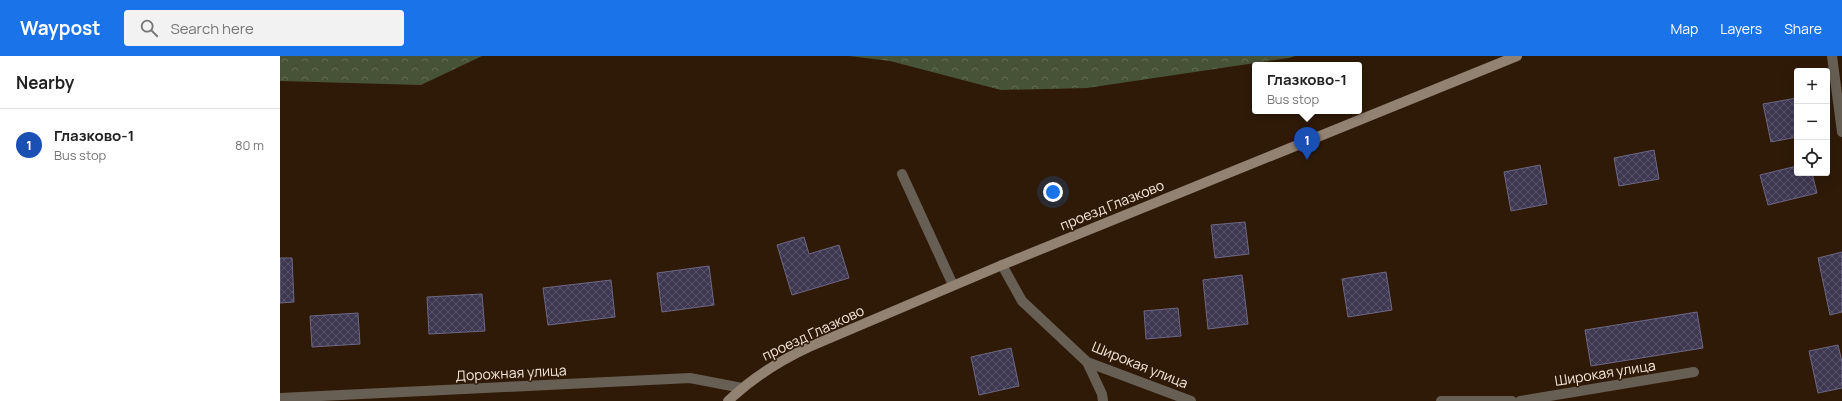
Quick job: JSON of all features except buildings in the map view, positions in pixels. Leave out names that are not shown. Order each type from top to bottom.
[{"type":"main road","name":"проезд Глазково","points":[[728,401],[742,388],[767,370],[793,355],[953,285],[1517,56]]},
{"type":"street","points":[[1832,56],[1842,132]]},
{"type":"street","points":[[902,174],[953,285]]},
{"type":"street","name":"Широкая улица","points":[[1002,265],[1022,301],[1088,362],[1191,401]]},
{"type":"street","points":[[1088,362],[1102,394],[1103,401]]},
{"type":"street","name":"Широкая улица","points":[[1520,401],[1694,372]]},
{"type":"street","name":"Дорожная улица","points":[[280,398],[690,378],[742,388]]},
{"type":"street","points":[[1441,401],[1512,401]]},
{"type":"green space","points":[[280,56],[482,56],[421,85],[280,81]]},
{"type":"green space","points":[[849,56],[1295,56],[1087,88],[1001,90],[890,61]]},
{"type":"place","name":"Глазково-1","points":[[1307,160]]}]
